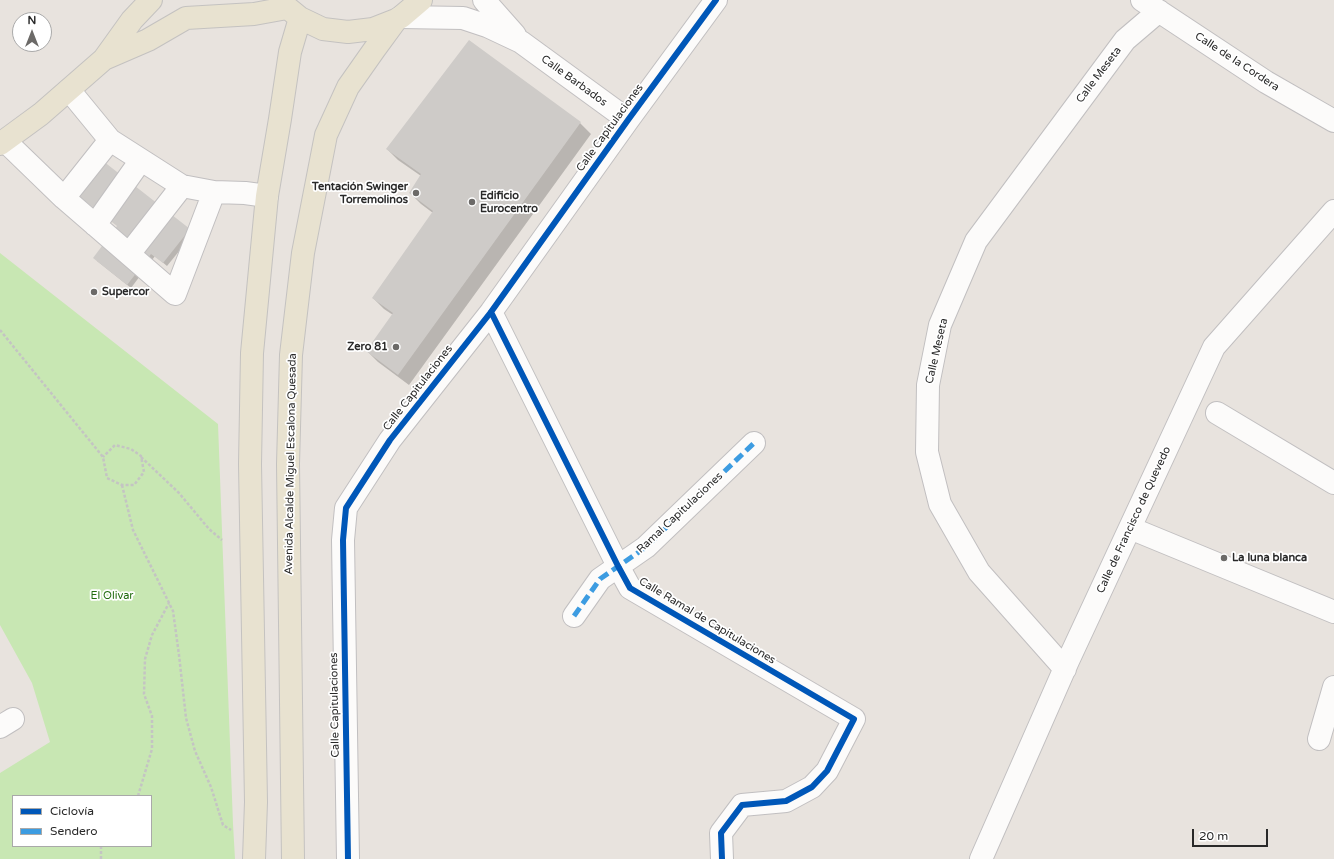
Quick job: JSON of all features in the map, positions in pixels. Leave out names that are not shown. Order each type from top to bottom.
[{"type":"main road","points":[[2,143],[41,114],[104,59],[132,20],[151,0]]},
{"type":"main road","points":[[104,59],[148,40],[186,18],[254,14],[289,9],[323,28],[348,32],[373,29],[399,19],[421,0]]},
{"type":"main road","points":[[254,852],[256,802],[250,464],[252,353],[267,196],[290,52],[289,9]]},
{"type":"main road","name":"Avenida Alcalde Miguel Escalona Quesada","points":[[293,859],[288,464],[291,356],[303,252],[326,135],[348,87],[374,50],[399,19]]},
{"type":"street","name":"Calle Barbados","points":[[484,0],[521,42]]},
{"type":"street","name":"Calle Capitulaciones","points":[[348,859],[343,540],[346,508],[390,440],[492,312],[628,120],[716,0]]},
{"type":"street","name":"Calle de la Cordera","points":[[1151,5],[1266,82],[1334,121]]},
{"type":"street","name":"Calle Meseta","points":[[1065,669],[979,572],[940,504],[927,452],[928,385],[940,325],[976,241],[1151,5]]},
{"type":"street","name":"Calle Barbados","points":[[399,19],[463,18],[487,26],[521,42],[628,120]]},
{"type":"street","points":[[69,90],[110,140],[182,186],[214,192],[245,193],[267,196]]},
{"type":"street","points":[[64,198],[110,140]]},
{"type":"street","points":[[2,143],[175,294],[214,192]]},
{"type":"street","points":[[95,225],[142,160]]},
{"type":"street","points":[[129,254],[182,186]]},
{"type":"street","name":"Calle de Francisco de Quevedo","points":[[982,859],[1065,669],[1214,347],[1334,211]]},
{"type":"street","name":"Calle Ramal de Capitulaciones","points":[[492,312],[630,588],[854,719],[827,771],[812,787],[786,801],[742,805],[721,833],[722,859]]},
{"type":"street","points":[[1216,413],[1334,483]]},
{"type":"street","name":"Ramal Capitulaciones","points":[[574,616],[600,579],[646,547],[754,443]]},
{"type":"street","points":[[1130,528],[1334,612]]},
{"type":"street","points":[[1318,739],[1334,687]]},
{"type":"path","points":[[0,330],[103,457],[107,478],[122,485],[134,484],[144,472],[141,456]]},
{"type":"path","points":[[103,457],[115,445],[131,449],[141,456],[179,493],[209,529],[222,540]]},
{"type":"path","points":[[122,485],[133,530],[173,611],[186,718],[195,751],[211,787],[223,825],[254,852]]},
{"type":"path","points":[[138,795],[152,749],[152,716],[144,694],[145,659],[152,635],[169,603]]},
{"type":"path","points":[[101,847],[101,859]]},
{"type":"green space","name":"El Olivar","points":[[0,253],[218,424],[235,859],[0,859],[0,773],[50,742],[32,683],[0,625]]},
{"type":"building","name":"Edificio Eurocentro","points":[[469,40],[581,122],[398,375],[366,351],[393,313],[372,298],[433,211],[409,193],[421,174],[386,149]]},
{"type":"building","points":[[103,161],[190,229],[163,263],[151,254],[127,285],[93,258],[117,226],[76,194]]},
{"type":"marked path","points":[[574,616],[600,579],[646,547],[754,443]]},
{"type":"cycle path","points":[[348,859],[343,540],[346,508],[390,440],[491,312],[716,0]]},
{"type":"cycle path","points":[[491,312],[630,588],[854,719],[827,771],[812,787],[786,801],[742,805],[721,833],[722,859]]},
{"type":"place","name":"Tentación Swinger Torremolinos","points":[[416,193]]},
{"type":"place","name":"Edificio Eurocentro","points":[[472,202]]},
{"type":"place","name":"Supercor","points":[[94,292]]},
{"type":"place","name":"Zero 81","points":[[396,347]]},
{"type":"place","name":"La luna blanca","points":[[1224,558]]}]
